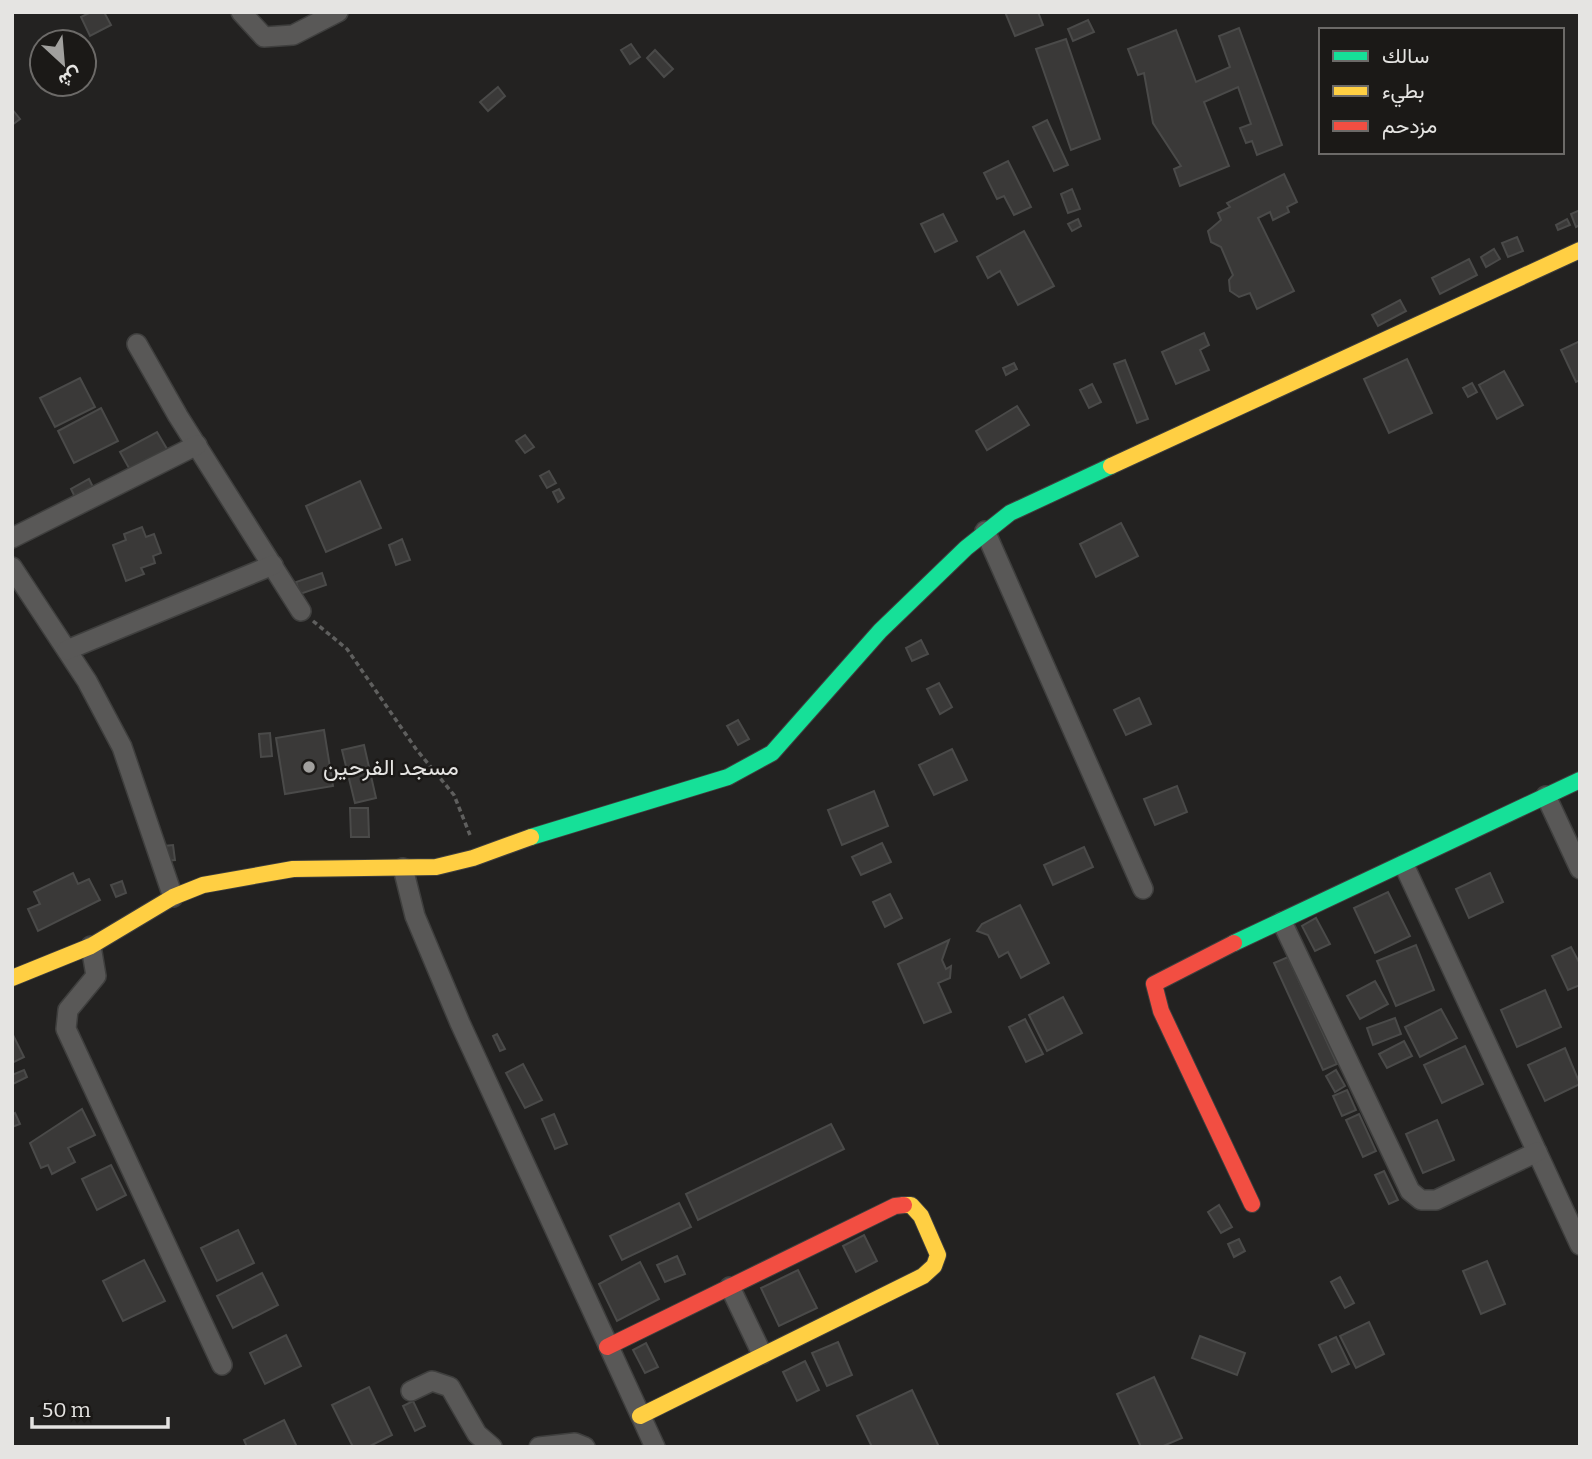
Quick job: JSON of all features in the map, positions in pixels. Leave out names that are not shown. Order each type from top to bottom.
[{"type":"street","points":[[241,12],[264,37],[293,36],[338,12]]},
{"type":"street","points":[[12,978],[91,946],[173,897],[244,876],[293,869],[436,867],[473,858],[549,830],[729,777],[751,766],[779,746],[880,631],[985,531],[1010,513],[1580,250]]},
{"type":"street","points":[[137,344],[301,611]]},
{"type":"street","points":[[12,538],[197,445]]},
{"type":"street","points":[[985,531],[1143,889]]},
{"type":"street","points":[[66,650],[273,565]]},
{"type":"street","points":[[12,567],[87,681],[122,747],[173,897]]},
{"type":"street","points":[[1252,1204],[1161,1011],[1154,985],[1161,978],[1580,780]]},
{"type":"street","points":[[1546,796],[1580,869]]},
{"type":"street","points":[[1404,865],[1580,1245]]},
{"type":"street","points":[[403,868],[415,916],[439,976],[655,1447]]},
{"type":"street","points":[[1282,922],[1410,1191],[1421,1200],[1436,1200],[1537,1152]]},
{"type":"street","points":[[91,946],[96,976],[68,1010],[66,1029],[222,1365]]},
{"type":"street","points":[[607,1347],[895,1206],[912,1205],[921,1216],[938,1255],[934,1266],[923,1276],[640,1416]]},
{"type":"street","points":[[730,1287],[762,1354]]},
{"type":"street","points":[[411,1391],[432,1381],[450,1387],[477,1434],[492,1447]]},
{"type":"street","points":[[539,1447],[575,1443],[585,1447]]},
{"type":"path","points":[[301,611],[347,649],[416,749],[454,795],[470,834],[473,858]]},
{"type":"building","points":[[91,12],[104,12],[111,25],[98,32],[98,28],[86,28],[81,17]]},
{"type":"building","points":[[1005,12],[1038,12],[1043,25],[1015,36]]},
{"type":"building","points":[[1088,20],[1094,32],[1073,41],[1068,29]]},
{"type":"building","points":[[1239,28],[1282,145],[1257,155],[1252,141],[1246,143],[1240,128],[1251,124],[1238,87],[1204,102],[1229,166],[1180,186],[1174,169],[1181,166],[1153,123],[1144,73],[1138,75],[1128,49],[1176,30],[1196,82],[1230,67],[1219,36]]},
{"type":"building","points":[[1066,39],[1100,139],[1071,150],[1036,49]]},
{"type":"building","points":[[631,44],[640,57],[630,64],[621,50]]},
{"type":"building","points":[[655,50],[673,69],[664,77],[647,58]]},
{"type":"building","points":[[498,87],[505,96],[488,111],[480,102]]},
{"type":"building","points":[[12,109],[20,119],[12,125]]},
{"type":"building","points":[[1047,120],[1068,165],[1054,171],[1033,127]]},
{"type":"building","points":[[1008,161],[1031,207],[1014,215],[1004,196],[997,199],[984,173]]},
{"type":"building","points":[[1284,174],[1297,202],[1287,207],[1289,212],[1273,220],[1270,212],[1258,218],[1294,291],[1257,309],[1250,293],[1239,297],[1230,291],[1229,280],[1233,275],[1221,247],[1211,242],[1208,231],[1221,220],[1218,213],[1230,207],[1227,203]]},
{"type":"building","points":[[1072,189],[1080,209],[1068,213],[1061,194]]},
{"type":"building","points":[[1580,210],[1580,225],[1576,227],[1571,214]]},
{"type":"building","points":[[943,214],[957,241],[935,252],[921,224]]},
{"type":"building","points":[[1078,219],[1081,226],[1072,231],[1068,224]]},
{"type":"building","points":[[1567,219],[1570,225],[1558,230],[1556,225]]},
{"type":"building","points":[[1024,231],[1054,286],[1018,305],[1000,271],[988,278],[977,257]]},
{"type":"building","points":[[1517,237],[1523,251],[1508,257],[1502,243]]},
{"type":"building","points":[[1494,249],[1500,259],[1486,267],[1481,257]]},
{"type":"building","points":[[1469,259],[1477,275],[1440,294],[1432,278]]},
{"type":"building","points":[[1400,300],[1406,311],[1378,326],[1372,315]]},
{"type":"building","points":[[1204,333],[1209,345],[1200,350],[1209,370],[1176,384],[1162,352]]},
{"type":"building","points":[[1580,341],[1580,380],[1576,382],[1561,350]]},
{"type":"building","points":[[1407,359],[1432,413],[1389,433],[1364,379]]},
{"type":"building","points":[[1125,360],[1148,419],[1137,423],[1114,364]]},
{"type":"building","points":[[1014,363],[1017,369],[1006,375],[1003,368]]},
{"type":"building","points":[[1504,371],[1523,405],[1497,419],[1479,385]]},
{"type":"building","points":[[80,378],[95,407],[55,427],[40,398]]},
{"type":"building","points":[[1472,383],[1477,392],[1468,397],[1463,388]]},
{"type":"building","points":[[1092,384],[1101,402],[1089,408],[1080,390]]},
{"type":"building","points":[[1017,406],[1029,425],[987,450],[976,431]]},
{"type":"building","points":[[101,408],[118,441],[74,463],[58,431]]},
{"type":"building","points":[[157,432],[167,449],[130,470],[120,452]]},
{"type":"building","points":[[525,435],[534,447],[525,453],[516,441]]},
{"type":"building","points":[[549,471],[556,483],[547,488],[540,476]]},
{"type":"building","points":[[89,479],[95,491],[77,501],[71,489]]},
{"type":"building","points":[[360,481],[381,528],[326,552],[306,506]]},
{"type":"building","points":[[559,489],[564,498],[558,502],[553,492]]},
{"type":"building","points":[[1121,523],[1138,556],[1096,577],[1080,544]]},
{"type":"building","points":[[142,527],[146,537],[154,534],[161,553],[153,556],[155,563],[141,568],[144,574],[126,581],[113,545],[126,540],[124,534]]},
{"type":"building","points":[[402,539],[410,560],[396,565],[389,545]]},
{"type":"building","points":[[322,573],[326,585],[300,594],[296,582]]},
{"type":"building","points":[[921,640],[928,654],[912,661],[906,648]]},
{"type":"building","points":[[939,683],[952,707],[940,714],[927,689]]},
{"type":"building","points":[[1139,698],[1151,724],[1126,735],[1114,710]]},
{"type":"building","points":[[738,720],[749,739],[738,745],[727,726]]},
{"type":"building","points":[[324,730],[333,786],[285,794],[276,738]]},
{"type":"building","points":[[270,733],[272,756],[261,757],[259,734]]},
{"type":"building","points":[[364,745],[376,798],[355,803],[342,750]]},
{"type":"building","points":[[952,749],[967,780],[934,795],[919,765]]},
{"type":"building","points":[[1177,786],[1187,812],[1155,825],[1144,799]]},
{"type":"building","points":[[874,791],[888,826],[842,845],[828,810]]},
{"type":"building","points":[[350,808],[368,808],[369,837],[351,837]]},
{"type":"building","points":[[882,843],[891,862],[861,875],[852,857]]},
{"type":"building","points":[[173,845],[175,860],[165,861],[164,846]]},
{"type":"building","points":[[1084,847],[1093,867],[1053,885],[1044,865]]},
{"type":"building","points":[[73,873],[78,884],[89,879],[100,900],[38,931],[28,909],[40,904],[34,892]]},
{"type":"building","points":[[1490,873],[1503,902],[1469,918],[1456,889]]},
{"type":"building","points":[[122,881],[126,893],[116,897],[111,885]]},
{"type":"building","points":[[1388,892],[1410,936],[1375,953],[1354,908]]},
{"type":"building","points":[[890,894],[902,918],[885,927],[873,902]]},
{"type":"building","points":[[1020,905],[1049,963],[1021,978],[1008,952],[999,957],[988,935],[977,931],[982,924]]},
{"type":"building","points":[[1316,918],[1330,944],[1315,951],[1302,926]]},
{"type":"building","points":[[949,940],[942,960],[946,969],[951,966],[950,978],[938,983],[951,1012],[924,1023],[898,964]]},
{"type":"building","points":[[1416,945],[1434,990],[1396,1006],[1377,961]]},
{"type":"building","points":[[1571,947],[1580,964],[1580,985],[1568,990],[1552,956]]},
{"type":"building","points":[[1288,957],[1337,1064],[1323,1070],[1274,963]]},
{"type":"building","points":[[1375,981],[1388,1004],[1360,1019],[1347,996]]},
{"type":"building","points":[[1545,990],[1561,1027],[1517,1047],[1501,1010]]},
{"type":"building","points":[[1063,997],[1082,1033],[1047,1051],[1029,1015]]},
{"type":"building","points":[[1441,1009],[1457,1038],[1420,1057],[1405,1027]]},
{"type":"building","points":[[1395,1018],[1401,1034],[1373,1045],[1367,1028]]},
{"type":"building","points":[[1025,1019],[1043,1054],[1026,1062],[1009,1027]]},
{"type":"building","points":[[12,1033],[24,1057],[12,1063]]},
{"type":"building","points":[[497,1034],[505,1049],[500,1051],[493,1036]]},
{"type":"building","points":[[1404,1041],[1412,1056],[1387,1068],[1379,1054]]},
{"type":"building","points":[[1465,1046],[1483,1084],[1442,1103],[1424,1065]]},
{"type":"building","points":[[1565,1048],[1580,1084],[1545,1101],[1528,1065]]},
{"type":"building","points":[[523,1064],[542,1100],[525,1108],[506,1073]]},
{"type":"building","points":[[24,1070],[27,1077],[13,1084],[12,1075]]},
{"type":"building","points":[[1336,1070],[1345,1086],[1335,1092],[1326,1076]]},
{"type":"building","points":[[1347,1090],[1356,1110],[1342,1116],[1333,1096]]},
{"type":"building","points":[[82,1109],[95,1135],[68,1148],[75,1162],[52,1174],[48,1165],[41,1168],[30,1143]]},
{"type":"building","points":[[15,1113],[20,1124],[12,1127],[12,1115]]},
{"type":"building","points":[[554,1114],[567,1144],[555,1149],[542,1119]]},
{"type":"building","points":[[1359,1114],[1376,1151],[1363,1157],[1346,1120]]},
{"type":"building","points":[[1437,1120],[1454,1160],[1423,1173],[1406,1134]]},
{"type":"building","points":[[831,1124],[844,1149],[698,1220],[686,1194]]},
{"type":"building","points":[[111,1165],[126,1195],[97,1210],[82,1179]]},
{"type":"building","points":[[1384,1171],[1398,1200],[1389,1204],[1375,1175]]},
{"type":"building","points":[[679,1203],[691,1227],[622,1260],[610,1236]]},
{"type":"building","points":[[1219,1205],[1232,1227],[1221,1233],[1208,1212]]},
{"type":"building","points":[[238,1230],[254,1263],[217,1281],[201,1248]]},
{"type":"building","points":[[864,1235],[877,1261],[856,1272],[843,1246]]},
{"type":"building","points":[[1239,1239],[1245,1251],[1234,1257],[1228,1244]]},
{"type":"building","points":[[677,1256],[685,1274],[665,1282],[657,1265]]},
{"type":"building","points":[[144,1260],[165,1301],[123,1321],[103,1281]]},
{"type":"building","points":[[1487,1261],[1505,1304],[1481,1314],[1463,1271]]},
{"type":"building","points":[[640,1262],[659,1299],[617,1321],[599,1284]]},
{"type":"building","points":[[798,1270],[817,1308],[779,1326],[761,1288]]},
{"type":"building","points":[[262,1273],[278,1305],[233,1328],[217,1296]]},
{"type":"building","points":[[1340,1277],[1354,1303],[1345,1308],[1331,1282]]},
{"type":"building","points":[[1369,1322],[1384,1354],[1356,1368],[1340,1336]]},
{"type":"building","points":[[286,1335],[301,1366],[265,1384],[250,1353]]},
{"type":"building","points":[[1200,1336],[1245,1353],[1237,1375],[1192,1358]]},
{"type":"building","points":[[1336,1337],[1349,1364],[1332,1372],[1319,1345]]},
{"type":"building","points":[[838,1342],[852,1375],[827,1386],[812,1353]]},
{"type":"building","points":[[646,1343],[658,1367],[645,1373],[633,1350]]},
{"type":"building","points":[[805,1361],[819,1390],[797,1401],[783,1372]]},
{"type":"building","points":[[1154,1377],[1182,1438],[1161,1447],[1141,1447],[1117,1394]]},
{"type":"building","points":[[369,1387],[392,1435],[368,1447],[353,1447],[332,1405]]},
{"type":"building","points":[[912,1390],[939,1447],[872,1447],[857,1416]]},
{"type":"building","points":[[413,1401],[425,1426],[415,1431],[403,1406]]},
{"type":"building","points":[[284,1420],[297,1447],[247,1447],[244,1440]]},
{"type":"traffic: fast","points":[[531,837],[728,777],[772,753],[880,631],[966,548],[1010,513],[1111,466]]},
{"type":"traffic: fast","points":[[1234,943],[1580,780]]},
{"type":"traffic: slow","points":[[1111,466],[1580,250]]},
{"type":"traffic: slow","points":[[12,978],[91,946],[173,897],[203,885],[293,869],[436,867],[473,858],[531,837]]},
{"type":"traffic: slow","points":[[640,1416],[923,1276],[934,1266],[938,1255],[921,1216],[911,1205],[904,1205]]},
{"type":"traffic: jam","points":[[1234,943],[1154,984],[1161,1011],[1252,1204]]},
{"type":"traffic: jam","points":[[607,1347],[895,1206],[904,1205]]},
{"type":"place","name":"مسجد الفرحين","points":[[309,767]]}]
